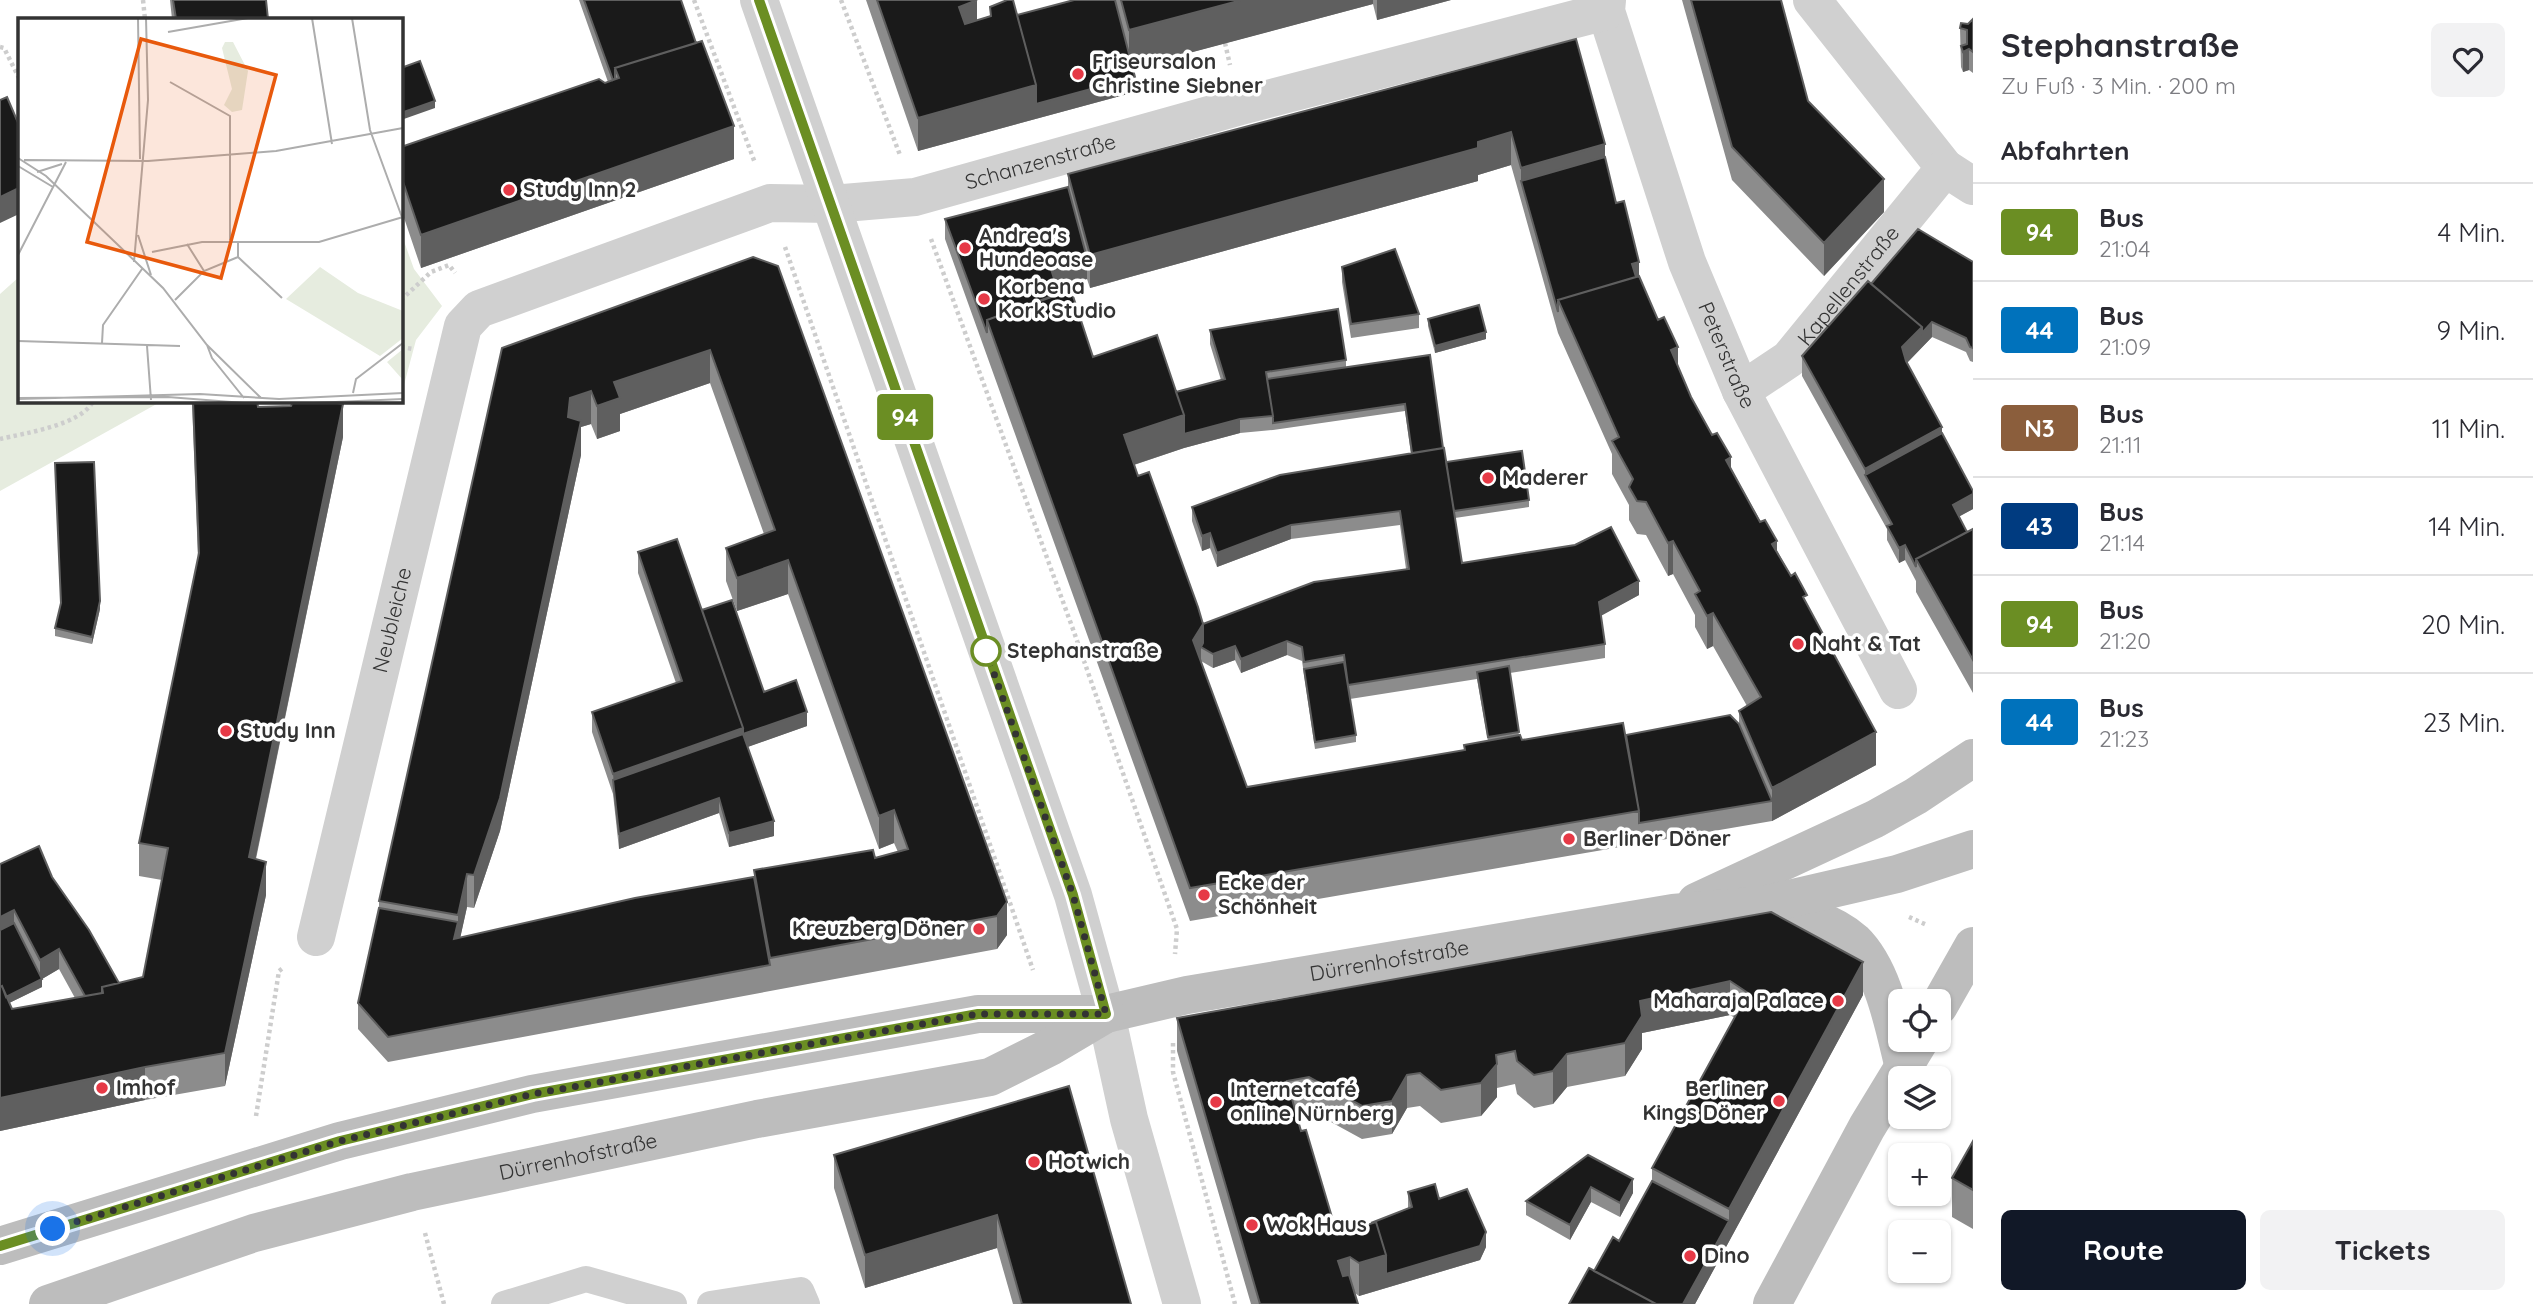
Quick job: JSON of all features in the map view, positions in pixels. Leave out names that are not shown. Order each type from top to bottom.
[{"type":"main road","name":"Dürrenhofstraße","points":[[1673,913],[1875,819],[1916,796],[1973,758]]},
{"type":"main road","name":"Dürrenhofstraße","points":[[0,1246],[340,1141],[533,1094],[978,1014],[1106,1014],[1173,998],[1673,913],[1763,905],[1897,874],[1973,849]]},
{"type":"main road","points":[[1763,905],[1819,921],[1853,940],[1874,970],[1912,1054],[1867,1127],[1772,1304]]},
{"type":"main road","points":[[1949,989],[1973,946]]},
{"type":"main road","name":"Dürrenhofstraße","points":[[48,1304],[254,1234],[412,1192],[758,1119],[990,1077],[1052,1046],[1106,1014]]},
{"type":"street","points":[[759,0],[1073,895],[1106,1014],[1129,1119],[1182,1304]]},
{"type":"street","name":"Kapellenstraße","points":[[1741,391],[1789,359],[1959,177],[1812,0]]},
{"type":"street","name":"Schanzenstraße","points":[[479,309],[770,204],[832,204],[915,197],[1606,6]]},
{"type":"street","name":"Peterstraße","points":[[1606,6],[1687,262],[1741,391],[1898,690]]},
{"type":"street","name":"Neubleiche","points":[[316,937],[463,326],[479,309]]},
{"type":"lane","points":[[504,1304],[586,1279],[674,1304]]},
{"type":"lane","points":[[710,1304],[801,1290],[807,1304]]},
{"type":"path","points":[[143,0],[145,18]]},
{"type":"path","points":[[694,0],[770,204],[1029,955]]},
{"type":"path","points":[[841,0],[1074,632],[1177,929],[1173,1072],[1235,1304]]},
{"type":"path","points":[[0,47],[4,48],[18,76]]},
{"type":"path","points":[[0,439],[56,426],[89,409],[92,402]]},
{"type":"path","points":[[1908,916],[1927,925]]},
{"type":"path","points":[[256,1116],[279,971],[316,937]]},
{"type":"path","points":[[425,1233],[444,1304]]},
{"type":"shaded area","points":[[402,236],[414,269],[442,306],[416,340],[402,392]]},
{"type":"shaded area","points":[[18,278],[18,402],[160,402],[0,491],[0,294]]},
{"type":"building","points":[[173,0],[266,0],[268,18],[176,18]]},
{"type":"building","points":[[584,0],[681,0],[696,43],[615,68],[613,80]]},
{"type":"building","points":[[877,0],[977,0],[959,7],[965,24],[991,16],[990,7],[1013,0],[1036,85],[918,118]]},
{"type":"building","points":[[1074,0],[1115,0],[1135,77],[1036,104],[1036,85],[1017,15]]},
{"type":"building","points":[[1121,0],[1242,0],[1129,30]]},
{"type":"building","points":[[1691,0],[1781,0],[1808,101],[1884,179],[1824,243],[1732,147]]},
{"type":"building","points":[[1973,19],[1973,52],[1969,49],[1963,52],[1961,46],[1967,44],[1967,30],[1960,28],[1961,23],[1968,24]]},
{"type":"building","points":[[1576,39],[1605,144],[1521,168],[1511,132],[1478,142],[1478,148],[1090,255],[1068,174]]},
{"type":"building","points":[[702,41],[734,126],[421,235],[402,179],[402,147],[599,79],[605,83],[619,78],[615,68]]},
{"type":"building","points":[[420,61],[435,101],[402,113],[402,68]]},
{"type":"building","points":[[7,97],[18,123],[18,188],[0,197],[0,100]]},
{"type":"building","points":[[1605,157],[1616,203],[1624,201],[1639,262],[1632,264],[1636,277],[1558,300],[1558,312],[1521,181]]},
{"type":"building","points":[[1068,187],[1087,258],[1051,269],[1056,285],[1064,286],[1066,291],[987,320],[987,333],[945,219]]},
{"type":"building","points":[[1918,229],[1973,262],[1973,348],[1966,338],[1932,322],[1922,333],[1922,327],[1871,284]]},
{"type":"building","points":[[1395,249],[1419,314],[1351,324],[1342,267]]},
{"type":"building","points":[[753,257],[778,266],[1007,902],[997,916],[770,958],[754,870],[873,850],[875,858],[908,849],[894,810],[879,816],[788,560],[737,578],[726,548],[775,530],[710,350],[614,382],[620,398],[597,406],[591,391],[570,398],[568,417],[581,421],[500,798],[474,875],[467,874],[458,915],[379,901],[502,348]]},
{"type":"building","points":[[1639,276],[1658,320],[1664,317],[1678,347],[1671,350],[1691,397],[1712,435],[1717,433],[1731,457],[1726,460],[1760,522],[1765,520],[1777,541],[1772,544],[1791,576],[1795,573],[1807,595],[1803,597],[1876,732],[1772,788],[1739,711],[1761,697],[1713,613],[1707,616],[1695,594],[1700,591],[1673,541],[1668,543],[1646,502],[1637,501],[1629,487],[1633,479],[1612,441],[1619,437],[1558,300]]},
{"type":"building","points":[[1868,281],[1922,327],[1902,347],[1906,361],[1942,427],[1865,469],[1802,356]]},
{"type":"building","points":[[1071,290],[1093,357],[1157,335],[1184,415],[1124,435],[1138,476],[1149,472],[1198,607],[1203,624],[1193,640],[1247,787],[1465,750],[1464,745],[1520,735],[1522,740],[1623,723],[1639,811],[1190,888],[987,320]]},
{"type":"building","points":[[1479,305],[1486,332],[1435,346],[1428,319]]},
{"type":"building","points":[[1338,309],[1346,360],[1266,372],[1273,416],[1240,419],[1184,434],[1184,415],[1176,392],[1225,379],[1210,330]]},
{"type":"building","points":[[1430,355],[1443,448],[1412,453],[1405,404],[1273,423],[1267,379]]},
{"type":"building","name":"Study Inn","points":[[193,402],[257,402],[258,407],[291,406],[293,402],[343,404],[249,857],[266,862],[225,1053],[0,1098],[0,987],[2,986],[12,1009],[103,993],[102,987],[143,977],[168,848],[139,843],[199,553]]},
{"type":"building","points":[[1942,433],[1973,491],[1973,494],[1953,505],[1967,532],[1916,559],[1916,567],[1905,545],[1899,548],[1887,526],[1892,524],[1865,475]]},
{"type":"building","points":[[1444,448],[1462,563],[1575,545],[1611,527],[1639,581],[1599,602],[1605,644],[1348,685],[1344,655],[1304,662],[1302,647],[1287,641],[1241,659],[1235,646],[1213,654],[1201,647],[1203,624],[1314,582],[1409,569],[1400,511],[1291,525],[1217,553],[1210,533],[1202,536],[1192,507],[1280,475]]},
{"type":"building","points":[[1522,451],[1529,500],[1454,511],[1446,462]]},
{"type":"building","points":[[94,462],[100,601],[92,637],[55,628],[61,603],[55,463]]},
{"type":"building","points":[[1973,529],[1973,660],[1916,559]]},
{"type":"building","points":[[677,539],[743,728],[613,774],[592,712],[682,681],[638,552]]},
{"type":"building","points":[[732,600],[764,692],[796,680],[807,712],[743,734],[702,610]]},
{"type":"building","points":[[1344,662],[1356,735],[1315,742],[1304,669]]},
{"type":"building","points":[[1509,666],[1519,732],[1488,737],[1477,672]]},
{"type":"building","points":[[1730,715],[1739,724],[1772,801],[1639,823],[1626,735]]},
{"type":"building","points":[[743,734],[774,821],[729,833],[719,798],[619,834],[613,780]]},
{"type":"building","points":[[39,846],[52,877],[89,930],[119,983],[102,987],[102,993],[85,996],[59,949],[40,960],[14,910],[0,917],[0,864]]},
{"type":"building","points":[[754,877],[770,965],[388,1037],[358,1003],[379,908],[458,922],[454,939],[635,898]]},
{"type":"building","points":[[1771,912],[1863,962],[1729,1209],[1652,1168],[1748,993],[1730,981],[1640,1001],[1642,1016],[1625,1043],[1567,1054],[1553,1071],[1534,1075],[1517,1061],[1515,1051],[1496,1055],[1497,1064],[1481,1083],[1441,1090],[1420,1073],[1407,1075],[1392,1101],[1362,1106],[1309,1077],[1287,1081],[1301,1131],[1306,1130],[1337,1234],[1376,1222],[1386,1255],[1359,1263],[1350,1257],[1338,1261],[1343,1276],[1349,1275],[1358,1304],[1260,1304],[1177,1018]]},
{"type":"building","points":[[14,923],[42,979],[6,997],[2,986],[0,987],[0,930]]},
{"type":"building","points":[[1069,1086],[1131,1304],[1022,1304],[997,1215],[865,1255],[834,1155]]},
{"type":"building","points":[[1973,1141],[1973,1190],[1952,1178]]},
{"type":"building","points":[[1588,1155],[1633,1179],[1620,1203],[1591,1187],[1570,1225],[1526,1201]]},
{"type":"building","points":[[1652,1181],[1729,1221],[1683,1304],[1656,1304],[1594,1271],[1613,1237],[1619,1241]]},
{"type":"building","points":[[1435,1184],[1439,1199],[1467,1189],[1486,1232],[1480,1246],[1386,1274],[1386,1255],[1376,1222],[1371,1223],[1412,1207],[1408,1192]]},
{"type":"building","points":[[1589,1268],[1656,1304],[1569,1304]]},
{"type":"bus line","name":"94","points":[[0,1246],[340,1141],[533,1094],[978,1014],[1106,1014],[1073,895],[759,0]]},
{"type":"place","name":"Friseursalon Christine Siebner","points":[[1078,74]]},
{"type":"place","name":"Study Inn 2","points":[[509,190]]},
{"type":"place","name":"Andrea's Hundeoase","points":[[965,248]]},
{"type":"place","name":"Korbena Kork Studio","points":[[984,299]]},
{"type":"place","name":"Maderer","points":[[1488,478]]},
{"type":"place","name":"Naht & Tat","points":[[1798,644]]},
{"type":"place","name":"Stephanstraße","points":[[986,651]]},
{"type":"place","name":"Study Inn","points":[[226,731]]},
{"type":"place","name":"Berliner Döner","points":[[1569,839]]},
{"type":"place","name":"Ecke der Schönheit","points":[[1204,895]]},
{"type":"place","name":"Kreuzberg Döner","points":[[979,929]]},
{"type":"place","name":"Maharaja Palace","points":[[1838,1001]]},
{"type":"place","name":"Imhof","points":[[102,1088]]},
{"type":"place","name":"Berliner Kings Döner","points":[[1779,1101]]},
{"type":"place","name":"Internetcafé online Nürnberg","points":[[1216,1102]]},
{"type":"place","name":"Hotwich","points":[[1034,1162]]},
{"type":"place","name":"Wok Haus","points":[[1252,1225]]},
{"type":"place","name":"Dino","points":[[1690,1256]]},
{"type":"route","points":[[53,1229],[340,1141],[533,1094],[978,1014],[1106,1014],[1073,895],[986,651]]}]
